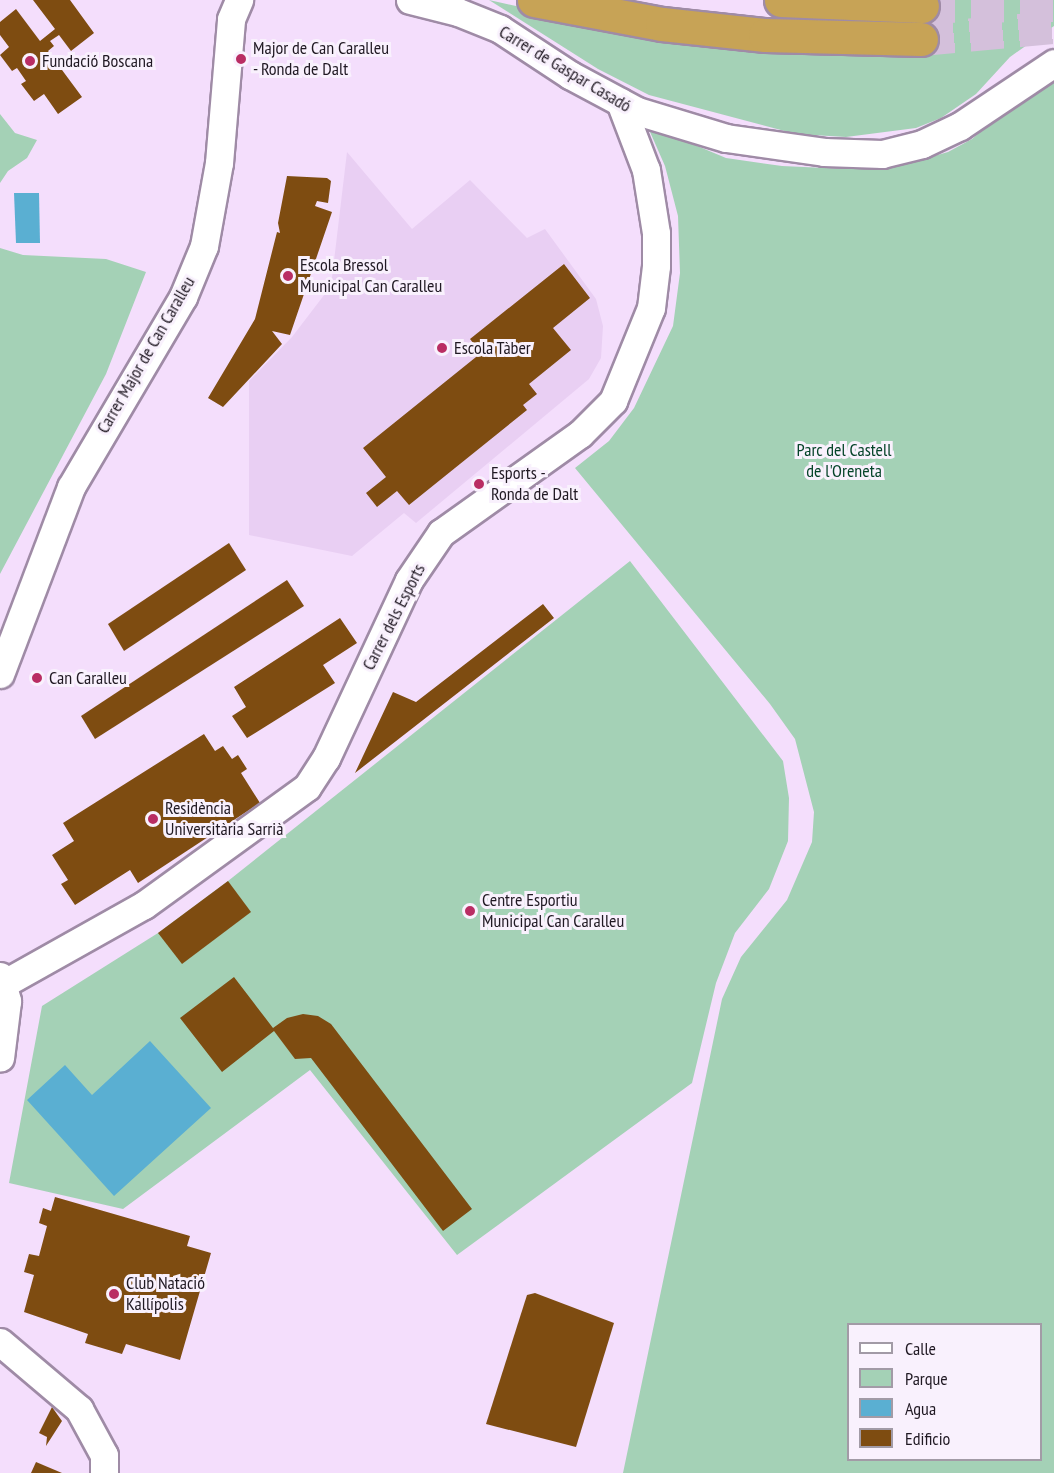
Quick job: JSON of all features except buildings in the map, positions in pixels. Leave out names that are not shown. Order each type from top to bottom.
[{"type":"highway","points":[[534,0],[662,24],[765,35],[921,39]]},
{"type":"highway","points":[[781,0],[922,6]]},
{"type":"street","name":"Carrer de Gaspar Casadó","points":[[410,0],[458,12],[500,29],[570,75],[620,102],[678,126],[726,138],[824,152],[882,154],[922,144],[960,126],[1054,63]]},
{"type":"street","name":"Carrer Major de Can Caralleu","points":[[0,675],[71,487],[169,323],[204,246],[219,163],[231,6]]},
{"type":"street","name":"Carrer dels Esports","points":[[2,980],[144,905],[307,787],[326,758],[409,580],[441,533],[580,434],[613,401],[651,308],[656,266],[656,232],[646,170],[620,102]]},
{"type":"street","points":[[0,1058],[7,1015],[2,980]]},
{"type":"street","points":[[0,1342],[79,1409],[100,1467],[124,1473]]},
{"type":"shaded area","name":"Escola Tàber","points":[[347,152],[412,229],[470,180],[527,238],[545,229],[596,299],[603,326],[601,358],[589,379],[416,523],[404,513],[352,556],[249,535],[249,381],[292,337],[331,286]]},
{"type":"green space","points":[[489,0],[620,29],[806,45],[940,48],[941,0],[1054,0],[1054,26],[1010,57],[976,94],[941,118],[916,128],[846,137],[796,134],[649,95],[598,69]]},
{"type":"green space","name":"Parc del Castell de l'Oreneta","points":[[1054,76],[1054,1473],[623,1473],[722,999],[741,957],[787,900],[812,842],[814,812],[795,739],[770,704],[575,468],[609,441],[634,408],[673,326],[680,273],[678,216],[665,166],[647,125],[726,158],[782,166],[847,169],[903,165],[948,152],[972,139],[1021,97]]},
{"type":"green space","points":[[0,114],[15,133],[37,140],[27,158],[8,171],[0,183]]},
{"type":"green space","points":[[0,248],[23,255],[106,259],[146,272],[106,374],[0,574]]},
{"type":"green space","name":"Centre Esportiu Municipal Can Caralleu","points":[[630,561],[783,761],[789,798],[788,841],[769,889],[735,933],[716,983],[692,1083],[457,1255],[310,1070],[123,1209],[9,1183],[42,1006],[158,933],[228,881]]},
{"type":"water","points":[[14,193],[39,193],[40,243],[16,243]]},
{"type":"water","points":[[150,1041],[211,1108],[114,1196],[27,1100],[65,1065],[92,1095]]},
{"type":"tunnel","points":[[922,6],[1054,5]]},
{"type":"tunnel","points":[[921,39],[1054,27]]},
{"type":"place","name":"Major de Can Caralleu - Ronda de Dalt","points":[[241,59]]},
{"type":"place","name":"Fundació Boscana","points":[[30,61]]},
{"type":"place","name":"Escola Bressol Municipal Can Caralleu","points":[[288,276]]},
{"type":"place","name":"Escola Tàber","points":[[442,348]]},
{"type":"place","name":"Esports - Ronda de Dalt","points":[[479,484]]},
{"type":"place","name":"Can Caralleu","points":[[37,678]]},
{"type":"place","name":"Residència Universitària Sarrià","points":[[153,819]]},
{"type":"place","name":"Centre Esportiu Municipal Can Caralleu","points":[[470,911]]},
{"type":"place","name":"Club Natació Kallípolis","points":[[114,1294]]}]
